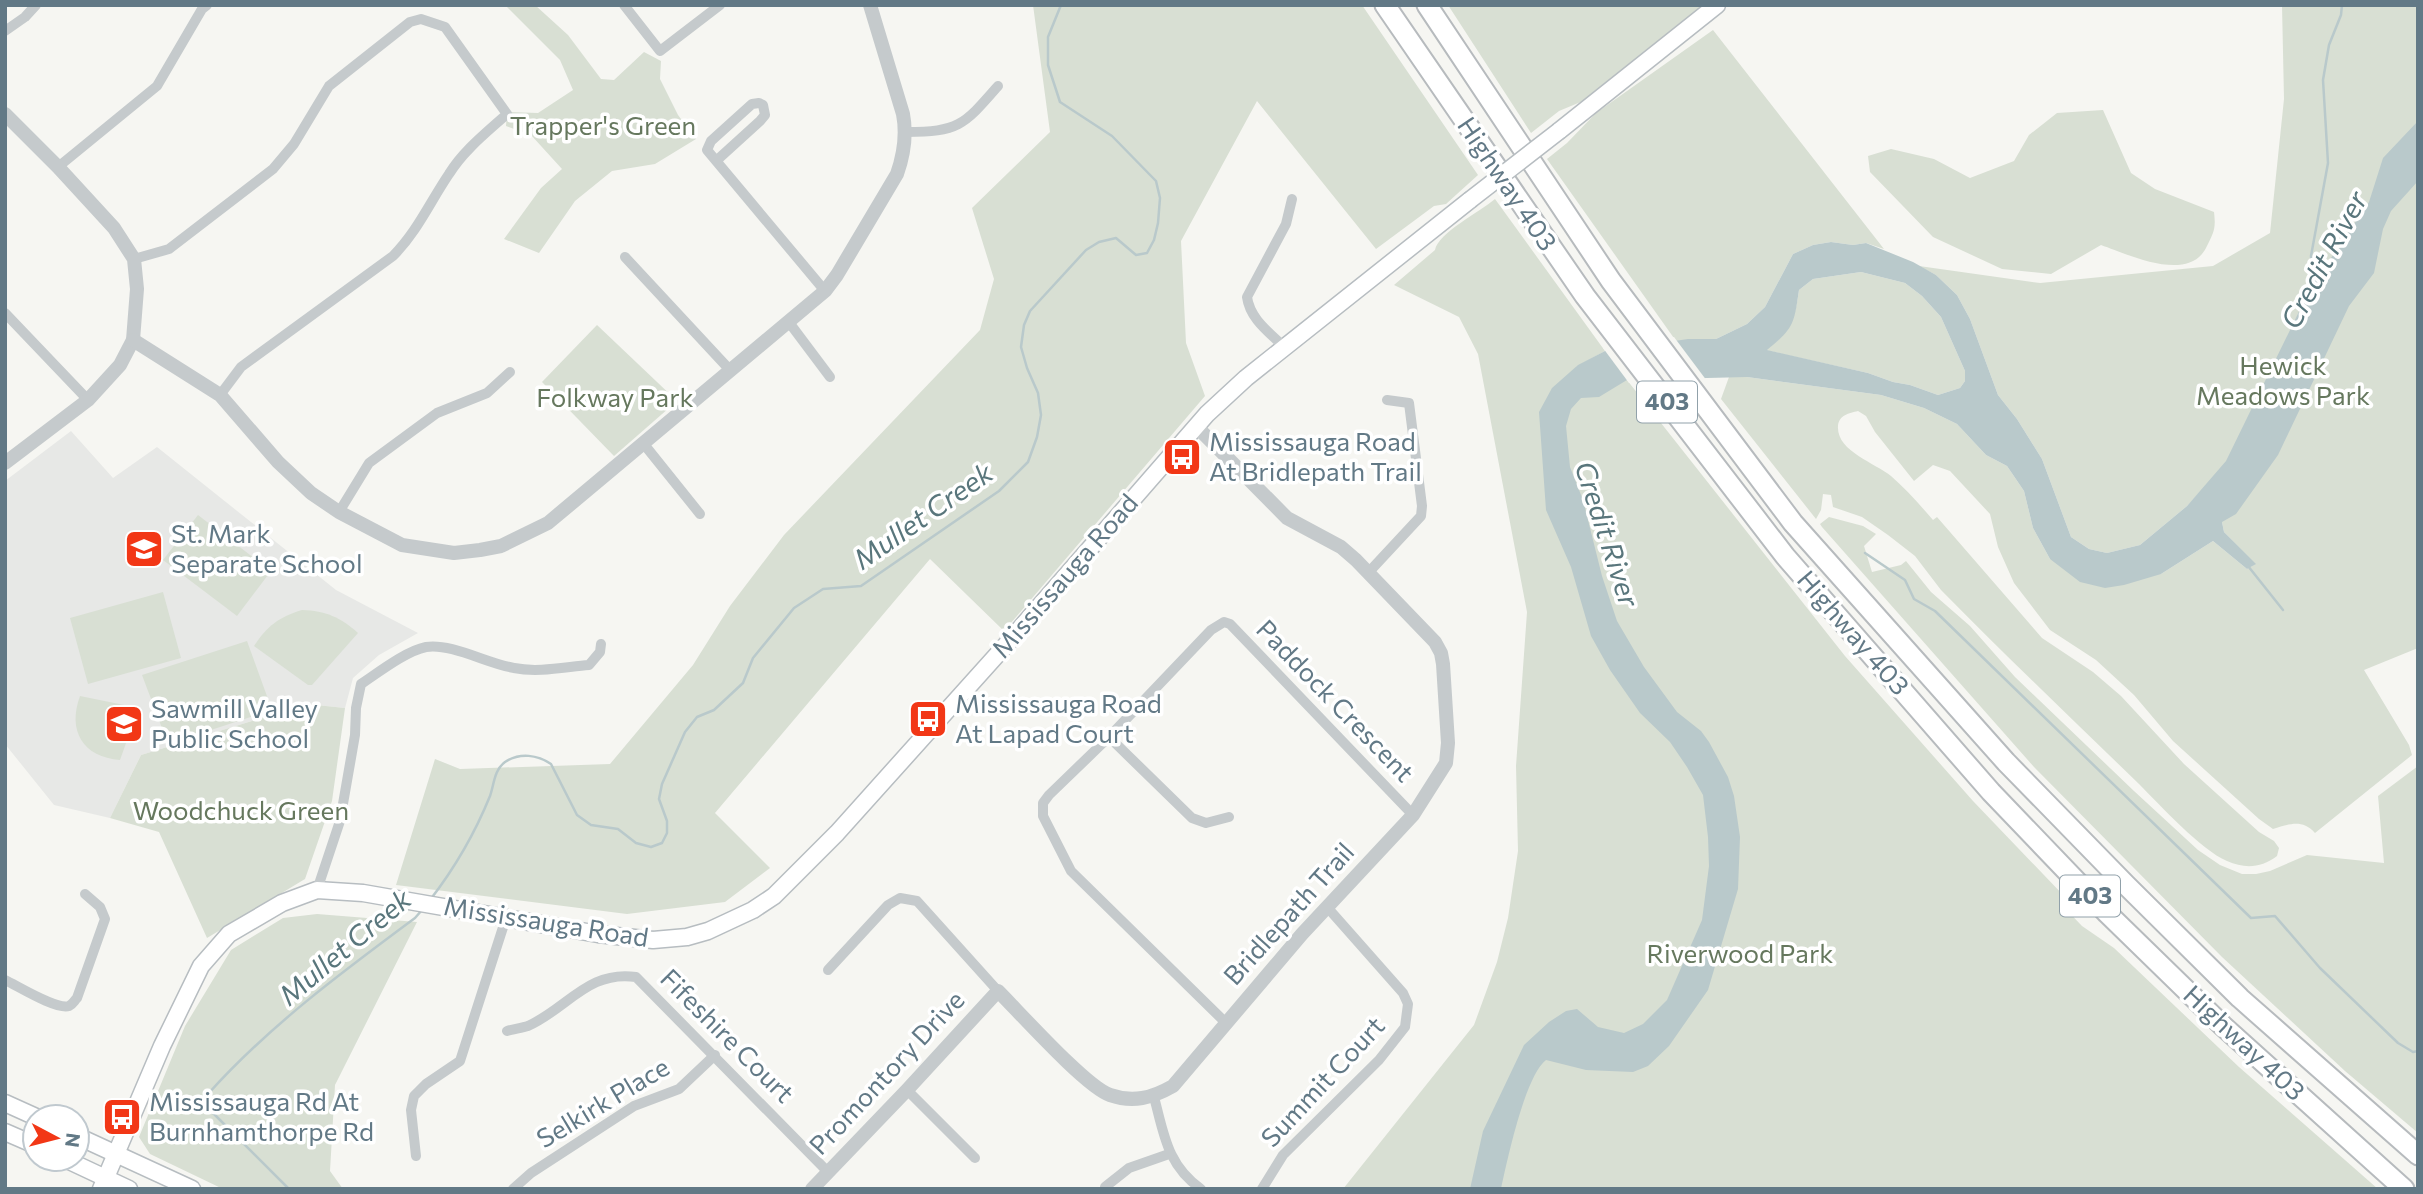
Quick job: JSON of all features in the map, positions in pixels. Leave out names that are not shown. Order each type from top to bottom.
[{"type":"highway","name":"Highway 403","points":[[1385,5],[1550,247],[1785,556],[1992,792],[2107,913],[2223,1026],[2404,1189]]},
{"type":"highway","name":"Highway 403","points":[[1427,5],[1611,281],[1807,539],[2006,762],[2126,885],[2240,998],[2418,1155]]},
{"type":"main road","name":"Mississauga Road","points":[[104,1183],[162,1046],[201,966],[229,934],[282,903],[317,890],[363,893],[640,940],[675,938],[708,931],[753,911],[774,896],[837,832],[1004,647],[1196,426],[1229,393],[1717,5]]},
{"type":"main road","points":[[5,1103],[21,1110]]},
{"type":"main road","points":[[91,1142],[192,1189]]},
{"type":"main road","points":[[88,1173],[104,1183],[129,1189]]},
{"type":"street","points":[[5,31],[25,17],[36,5]]},
{"type":"street","points":[[58,167],[157,86],[207,5]]},
{"type":"street","points":[[624,5],[660,51],[720,5]]},
{"type":"street","points":[[133,340],[220,395],[296,481],[340,512],[402,545],[454,553],[501,546],[548,523],[824,291],[837,275],[889,191],[902,159],[906,132],[870,5]]},
{"type":"street","points":[[134,259],[169,249],[273,169],[294,144],[328,86],[410,22],[421,19],[445,27],[507,114],[472,144],[407,242],[393,256],[242,367],[220,395]]},
{"type":"street","points":[[906,132],[944,131],[957,126],[974,114],[998,86]]},
{"type":"street","points":[[716,161],[765,115],[762,105],[752,104],[710,141],[706,150],[824,291]]},
{"type":"street","points":[[5,114],[114,228],[134,259],[137,289],[133,340],[120,365],[88,400],[5,463]]},
{"type":"street","points":[[1284,347],[1255,317],[1249,308],[1247,297],[1286,224],[1292,199]]},
{"type":"street","points":[[625,257],[729,369]]},
{"type":"street","points":[[5,313],[88,400]]},
{"type":"street","points":[[788,321],[830,377]]},
{"type":"street","points":[[340,512],[369,463],[437,413],[487,393],[510,372]]},
{"type":"street","points":[[1368,573],[1421,516],[1409,402],[1387,400]]},
{"type":"street","name":"Bridlepath Trail","points":[[1154,1097],[1173,1086],[1190,1068],[1225,1022],[1413,815],[1446,763],[1448,743],[1441,653],[1435,642],[1356,560],[1341,547],[1287,518],[1196,426]]},
{"type":"street","points":[[643,443],[700,514]]},
{"type":"street","name":"Paddock Crescent","points":[[1225,1022],[1071,871],[1043,816],[1043,803],[1049,795],[1109,737],[1211,630],[1224,622],[1230,624],[1413,815]]},
{"type":"street","points":[[317,890],[340,821],[361,684],[415,650],[428,646],[517,669],[543,670],[589,665],[600,652],[601,644]]},
{"type":"street","points":[[1109,737],[1192,818],[1206,823],[1229,817]]},
{"type":"street","points":[[5,980],[52,1003],[65,1007],[71,1005],[77,998],[105,919],[100,907],[85,894]]},
{"type":"street","points":[[828,970],[888,905],[900,898],[917,901],[998,991],[1089,1082],[1107,1095],[1127,1099],[1154,1097],[1169,1154],[1186,1178],[1201,1189]]},
{"type":"street","name":"Summit Court","points":[[1262,1189],[1283,1155],[1379,1060],[1405,1027],[1408,1014],[1408,1004],[1403,993],[1327,907]]},
{"type":"street","points":[[416,1156],[411,1110],[414,1096],[426,1084],[460,1061],[506,918]]},
{"type":"street","name":"Fifeshire Court","points":[[507,1031],[529,1026],[601,979],[619,974],[636,977],[827,1171]]},
{"type":"street","name":"Promontory Drive","points":[[812,1189],[998,991]]},
{"type":"street","name":"Selkirk Place","points":[[513,1189],[531,1173],[634,1106],[679,1089],[715,1055]]},
{"type":"street","points":[[907,1090],[975,1158]]},
{"type":"street","points":[[1105,1188],[1129,1168],[1169,1154]]},
{"type":"shaded area","name":"Credit River","points":[[2418,121],[2418,181],[2391,211],[2383,229],[2374,273],[2349,306],[2278,455],[2236,514],[2222,522],[2224,532],[2256,564],[2247,569],[2213,541],[2161,574],[2105,588],[2080,582],[2050,559],[2033,528],[2024,491],[2007,466],[1986,455],[1957,424],[1924,408],[1881,395],[1747,377],[1627,380],[1599,397],[1581,398],[1571,409],[1566,426],[1570,467],[1583,500],[1602,576],[1617,621],[1644,667],[1677,712],[1701,731],[1709,742],[1728,777],[1734,796],[1740,837],[1738,889],[1708,990],[1669,1046],[1648,1066],[1633,1072],[1586,1070],[1546,1060],[1538,1069],[1524,1100],[1501,1189],[1470,1189],[1483,1131],[1524,1045],[1549,1022],[1566,1011],[1577,1009],[1598,1027],[1624,1033],[1643,1024],[1667,1000],[1702,920],[1709,866],[1703,795],[1670,742],[1640,713],[1610,670],[1591,636],[1571,567],[1546,510],[1539,412],[1552,388],[1578,365],[1605,351],[1688,339],[1716,339],[1747,324],[1765,307],[1793,254],[1813,245],[1831,242],[1853,245],[1866,243],[1913,262],[1936,275],[1957,295],[1970,319],[1998,395],[2042,459],[2071,537],[2089,549],[2107,553],[2140,545],[2187,506],[2226,461],[2310,289],[2369,202],[2383,158]],"holes":[[[1861,272],[1905,283],[1922,296],[1941,317],[1965,371],[1965,381],[1960,388],[1938,395],[1868,373],[1767,350],[1788,330],[1794,318],[1799,290],[1813,279]]]},
{"type":"shaded area","name":"St. Mark Separate School","points":[[71,431],[113,478],[157,447],[336,590],[418,633],[379,655],[353,678],[345,708],[307,704],[141,755],[110,818],[54,805],[5,744],[5,481]]},
{"type":"green space","name":"Trapper's Green","points":[[505,5],[535,5],[568,35],[601,79],[614,80],[644,52],[661,61],[660,79],[678,115],[696,139],[655,164],[612,171],[575,201],[539,253],[504,239],[541,188],[562,169],[531,135],[506,126],[507,112],[538,113],[573,90],[560,60]]},
{"type":"green space","points":[[1033,5],[1362,5],[1478,175],[1446,204],[1434,206],[1376,249],[1257,101],[1181,241],[1186,343],[1205,396],[1004,631],[930,559],[715,813],[770,868],[725,902],[627,914],[396,885],[435,759],[460,769],[610,764],[693,665],[730,606],[784,535],[980,330],[994,279],[972,208],[1050,132]]},
{"type":"green space","points":[[1448,5],[1704,5],[1583,101],[1559,111],[1531,133]]},
{"type":"green space","name":"Hewick Meadows Park","points":[[2282,5],[2418,5],[2418,648],[2364,670],[2409,745],[2412,755],[2315,833],[2300,824],[2273,829],[2173,741],[2134,695],[2096,660],[2050,630],[2014,583],[1998,547],[1990,514],[1950,471],[1933,465],[1914,481],[1875,432],[1866,416],[1858,411],[1848,414],[1840,419],[1838,426],[1843,443],[1858,456],[1891,476],[1933,520],[1937,517],[2042,638],[2093,672],[2121,696],[2184,764],[2259,832],[2274,841],[2279,848],[2277,856],[2259,865],[2247,866],[2234,864],[2217,855],[2181,826],[1941,590],[1915,556],[1862,517],[1833,507],[1831,495],[1823,494],[1821,510],[1816,519],[1721,399],[1729,377],[1747,377],[1881,395],[1924,408],[1957,424],[1986,455],[2007,466],[2024,491],[2033,528],[2050,559],[2161,574],[2213,541],[2247,569],[2255,564],[2224,532],[2222,522],[2199,493],[2140,545],[2107,553],[2089,549],[2071,537],[2042,459],[1998,395],[1970,319],[1957,295],[1936,275],[1919,266],[2040,283],[2213,266],[2270,233],[2284,99]]},
{"type":"green space","points":[[1713,30],[1884,249],[1866,243],[1853,245],[1831,242],[1813,245],[1793,254],[1765,307],[1747,324],[1716,339],[1676,341],[1547,159],[1596,113]]},
{"type":"green space","points":[[2103,110],[2131,173],[2155,189],[2214,212],[2213,234],[2197,258],[2186,264],[2157,263],[2101,245],[2051,274],[2002,269],[1933,237],[1870,172],[1868,156],[1891,149],[1934,159],[1970,178],[2014,161],[2029,135],[2057,113]]},
{"type":"green space","name":"Riverwood Park","points":[[1495,199],[1605,351],[1576,367],[1627,380],[1845,656],[1973,801],[2065,897],[2059,902],[2082,926],[2114,948],[2239,1067],[2378,1189],[1343,1189],[1474,1025],[1497,962],[1508,918],[1518,851],[1516,766],[1527,612],[1478,354],[1459,317],[1394,285],[1435,250],[1438,243],[1452,230]]},
{"type":"green space","points":[[1861,272],[1905,283],[1922,296],[1941,317],[1965,371],[1965,381],[1960,388],[1938,395],[1868,373],[1765,350],[1781,337],[1790,324],[1799,290],[1813,279]]},
{"type":"green space","name":"Folkway Park","points":[[597,325],[677,401],[614,456],[542,382]]},
{"type":"green space","points":[[198,515],[271,571],[237,616],[163,560]]},
{"type":"green space","points":[[1829,517],[1863,526],[1876,534],[1864,546],[1872,572],[1901,565],[1906,561],[1931,592],[1970,626],[2015,677],[2198,850],[2220,865],[2242,874],[2256,874],[2307,855],[2384,863],[2378,796],[2418,766],[2418,1133],[2345,1071],[2222,957],[2034,767],[1822,527],[1820,524]]},
{"type":"green space","points":[[163,592],[181,658],[88,684],[70,618]]},
{"type":"green space","points":[[302,610],[332,616],[358,633],[312,685],[308,685],[254,646],[274,623]]},
{"type":"green space","points":[[247,641],[272,710],[168,744],[142,675]]},
{"type":"green space","points":[[80,696],[134,707],[136,715],[120,760],[96,754],[81,740],[76,720]]},
{"type":"green space","name":"Woodchuck Green","points":[[307,704],[345,708],[332,801],[305,879],[207,938],[159,832],[110,818],[141,755]]},
{"type":"green space","points":[[317,914],[417,922],[335,1085],[330,1171],[343,1189],[223,1189],[150,1154],[139,1137],[185,1026],[231,950],[283,918]]},
{"type":"pier","points":[[1674,337],[1707,381],[1629,383],[1603,348]]},
{"type":"waterway","name":"Mullet Creek","points":[[430,900],[471,837],[499,769],[505,762],[517,757],[540,758],[551,764],[577,815],[591,825],[618,829],[636,843],[651,847],[662,843],[667,833],[667,821],[659,799],[662,784],[685,732],[697,717],[714,710],[743,683],[753,658],[794,608],[823,589],[861,586],[999,491],[1028,462],[1041,415],[1038,393],[1021,347],[1024,325],[1030,311],[1086,250],[1099,242],[1116,238],[1136,255],[1147,253],[1154,240],[1160,198],[1156,181],[1112,136],[1060,102],[1048,65],[1048,37],[1061,5]]},
{"type":"waterway","points":[[2316,283],[2312,273],[2311,256],[2328,163],[2323,80],[2329,45],[2341,15],[2342,5]]},
{"type":"waterway","points":[[1865,553],[1905,580],[1914,599],[1935,611],[2251,918],[2275,916],[2320,968],[2398,1043],[2413,1052],[2418,1051]]},
{"type":"waterway","points":[[2248,566],[2283,610]]},
{"type":"waterway","name":"Mullet Creek","points":[[289,1189],[208,1108],[208,1094],[281,1023],[422,910]]},
{"type":"place","name":"Mississauga Road At Bridlepath Trail","points":[[1182,457]]},
{"type":"place","name":"St. Mark Separate School","points":[[144,549]]},
{"type":"place","name":"Mississauga Road At Lapad Court","points":[[928,719]]},
{"type":"place","name":"Sawmill Valley Public School","points":[[124,724]]},
{"type":"place","name":"Mississauga Rd At Burnhamthorpe Rd","points":[[122,1117]]}]
